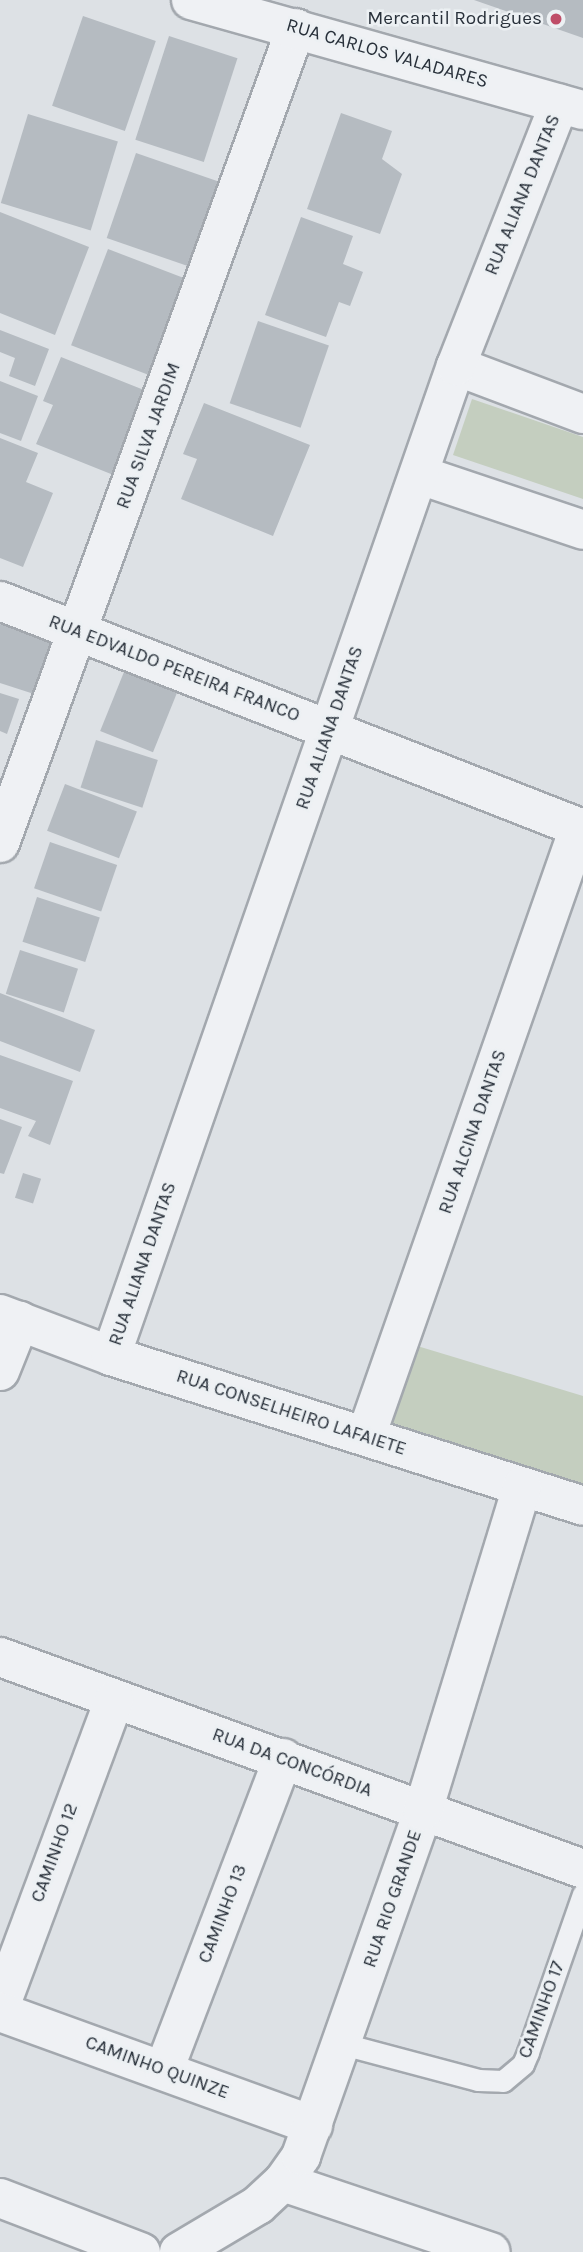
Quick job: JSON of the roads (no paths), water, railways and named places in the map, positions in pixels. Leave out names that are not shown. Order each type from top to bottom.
[{"type":"street","name":"RUA CARLOS VALADARES","points":[[191,0],[571,107]]},
{"type":"street","name":"RUA SILVA JARDIM","points":[[0,843],[296,28]]},
{"type":"street","name":"RUA ALIANA DANTAS","points":[[111,1356],[456,366],[571,107]]},
{"type":"street","points":[[456,366],[583,414]]},
{"type":"street","points":[[420,475],[583,530]]},
{"type":"street","name":"RUA EDVALDO PEREIRA FRANCO","points":[[0,601],[581,828]]},
{"type":"street","name":"RUA ALCINA DANTAS","points":[[366,1436],[581,828]]},
{"type":"street","points":[[0,1371],[10,1318]]},
{"type":"street","name":"RUA CONSELHEIRO LAFAIETE","points":[[10,1318],[111,1356],[583,1506]]},
{"type":"street","name":"RUA RIO GRANDE","points":[[179,2252],[234,2223],[283,2182],[301,2156],[423,1811],[522,1487]]},
{"type":"street","name":"RUA DA CONCÓRDIA","points":[[0,1657],[114,1701],[283,1758],[583,1869]]},
{"type":"street","name":"CAMINHO 12","points":[[0,2010],[114,1701]]},
{"type":"street","name":"CAMINHO 13","points":[[164,2070],[283,1758]]},
{"type":"street","name":"CAMINHO QUINZE","points":[[0,2010],[313,2125]]},
{"type":"street","points":[[283,2182],[491,2252]]},
{"type":"street","points":[[0,2199],[141,2252]]},
{"type":"lane","name":"CAMINHO 17","points":[[343,2043],[478,2080],[503,2081],[523,2064],[583,1894]]},
{"type":"place","name":"Mercantil Rodrigues","points":[[556,19]]}]
